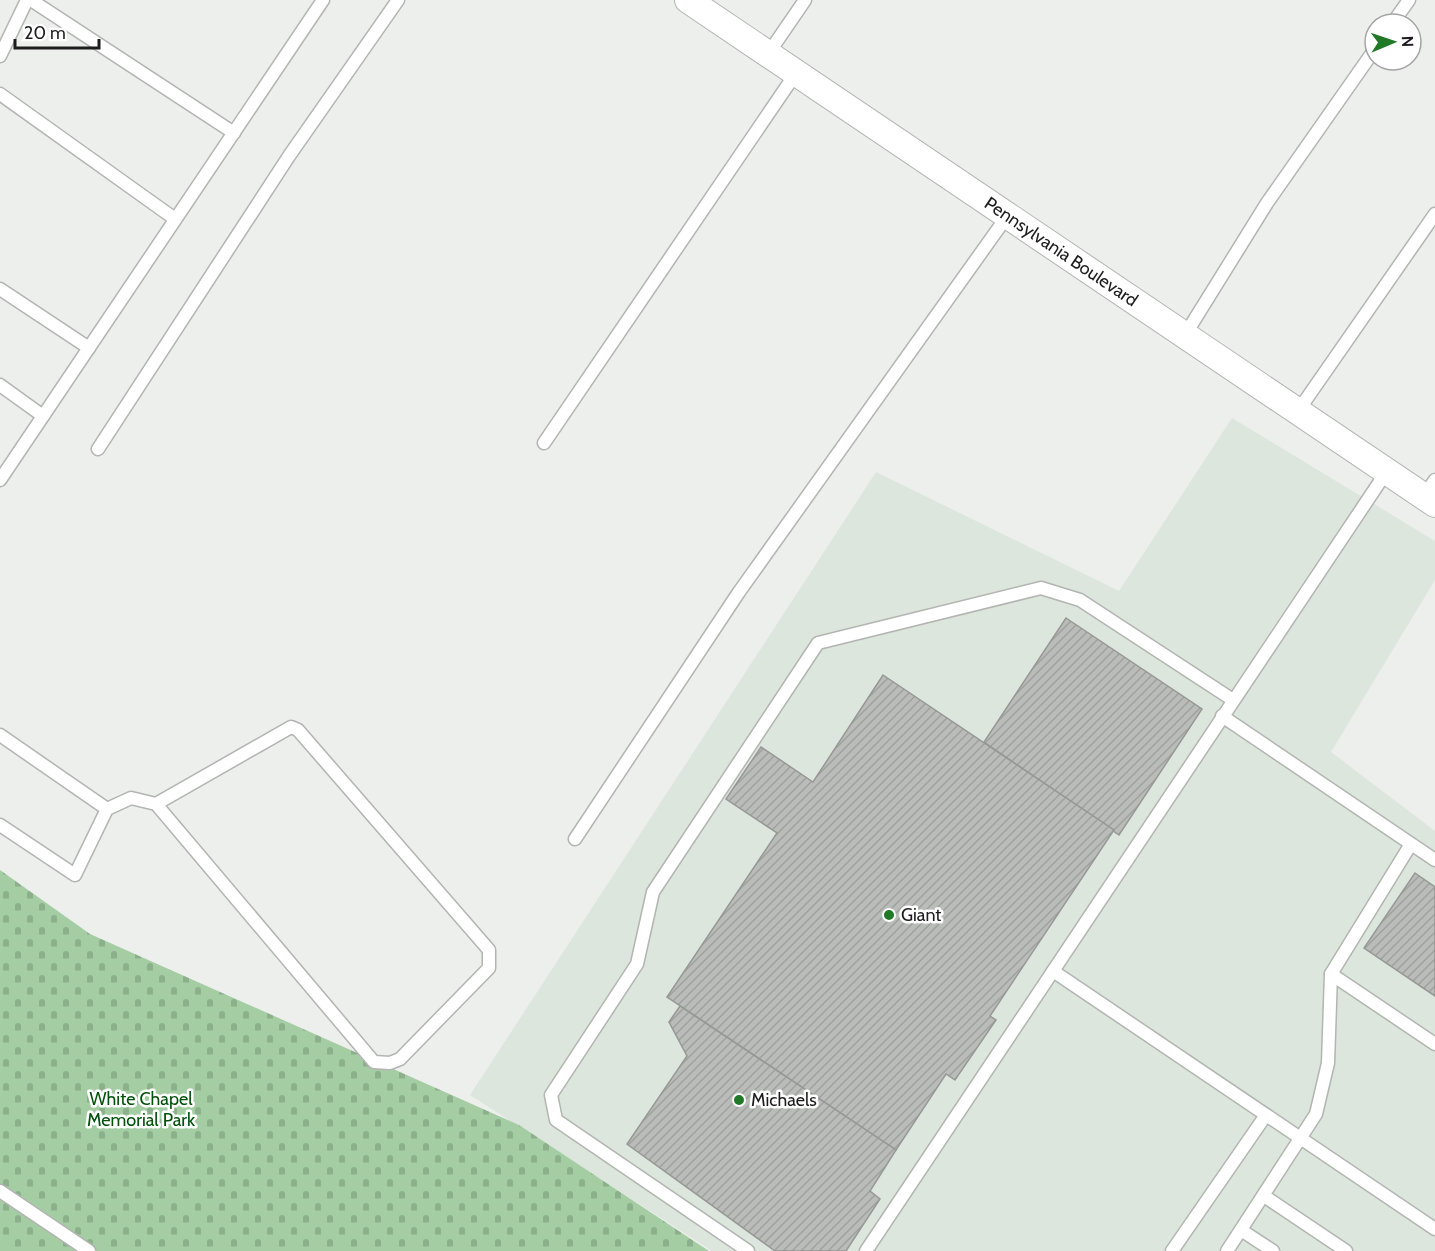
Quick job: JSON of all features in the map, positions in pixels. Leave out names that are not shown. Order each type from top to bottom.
[{"type":"street","name":"Pennsylvania Boulevard","points":[[688,0],[1387,471],[1431,494]]},
{"type":"lane","points":[[0,56],[29,0],[234,133]]},
{"type":"lane","points":[[0,480],[323,0]]},
{"type":"lane","points":[[98,449],[289,156],[398,0]]},
{"type":"lane","points":[[768,54],[805,0]]},
{"type":"lane","points":[[1185,335],[1267,203],[1363,66]]},
{"type":"lane","points":[[544,443],[796,73]]},
{"type":"lane","points":[[0,94],[175,219]]},
{"type":"lane","points":[[1298,411],[1435,214]]},
{"type":"lane","points":[[575,839],[739,592],[1008,215]]},
{"type":"lane","points":[[0,289],[89,348]]},
{"type":"lane","points":[[0,385],[43,416]]},
{"type":"lane","points":[[866,1251],[1387,471]]},
{"type":"lane","points":[[748,1251],[556,1120],[551,1095],[638,964],[654,892],[818,643],[1041,588],[1080,600],[1233,700]]},
{"type":"lane","points":[[1222,716],[1435,860]]},
{"type":"lane","points":[[0,825],[75,875],[107,809],[131,798],[156,804],[374,1062],[390,1063],[400,1059],[489,968],[489,950],[298,730],[291,727],[156,804]]},
{"type":"lane","points":[[0,735],[107,809]]},
{"type":"lane","points":[[1227,1251],[1316,1114],[1328,1063],[1331,974],[1411,844]]},
{"type":"lane","points":[[1053,971],[1435,1229]]},
{"type":"lane","points":[[1331,974],[1435,1044]]},
{"type":"lane","points":[[1172,1251],[1266,1115]]},
{"type":"lane","points":[[0,1191],[89,1251]]},
{"type":"lane","points":[[1264,1196],[1346,1251]]},
{"type":"lane","points":[[1241,1230],[1273,1251]]},
{"type":"shaded area","points":[[1232,418],[1435,541],[1435,580],[1331,752],[1435,831],[1435,1251],[712,1251],[470,1095],[876,472],[1119,591]]},
{"type":"green space","name":"White Chapel Memorial Park","points":[[0,870],[90,934],[519,1125],[709,1251],[0,1251]]},
{"type":"building","points":[[1066,618],[1202,709],[1119,835],[984,742]]},
{"type":"building","name":"Giant","points":[[883,675],[1114,830],[990,1016],[996,1020],[955,1080],[946,1074],[896,1150],[667,997],[777,833],[726,799],[761,747],[813,782]]},
{"type":"building","points":[[1415,873],[1435,887],[1435,996],[1364,948]]},
{"type":"building","name":"Michaels","points":[[680,1006],[896,1150],[870,1191],[880,1199],[846,1251],[775,1251],[627,1144],[687,1056],[669,1022]]},
{"type":"place","name":"Giant","points":[[889,915]]},
{"type":"place","name":"Michaels","points":[[739,1100]]}]
